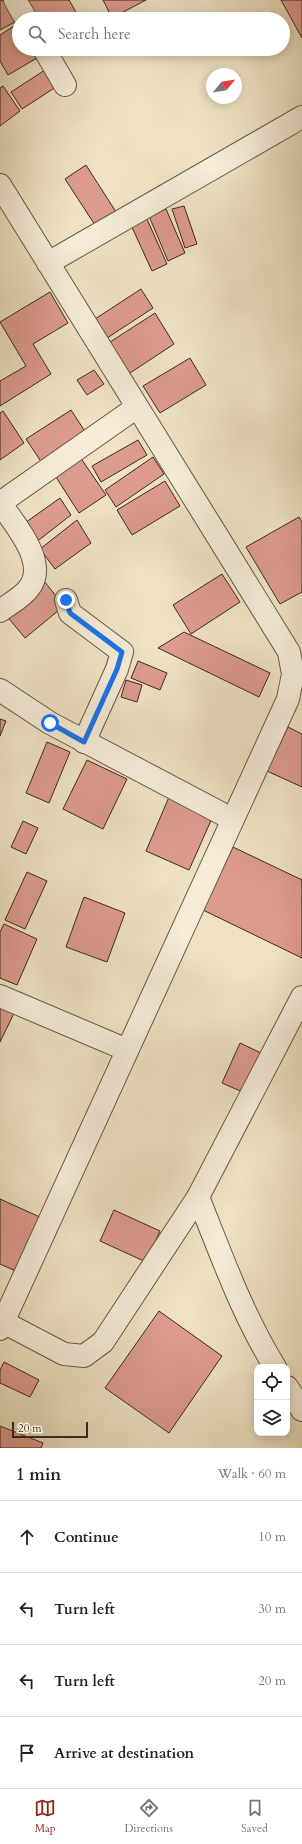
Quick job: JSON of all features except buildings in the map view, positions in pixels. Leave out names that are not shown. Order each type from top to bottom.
[{"type":"street","points":[[15,0],[22,12]]},
{"type":"street","points":[[48,56],[65,85]]},
{"type":"street","points":[[48,263],[302,117]]},
{"type":"street","points":[[0,185],[289,652],[293,674],[288,699],[2,1326],[64,1354],[84,1356],[103,1342],[198,1196],[302,997]]},
{"type":"street","points":[[0,611],[30,588],[35,575],[33,555],[24,537],[0,503],[137,407]]},
{"type":"street","points":[[66,600],[70,613],[122,652],[117,669],[84,742]]},
{"type":"street","points":[[0,690],[50,723],[84,742],[232,819]]},
{"type":"street","points":[[0,996],[127,1050]]},
{"type":"street","points":[[198,1196],[226,1266],[260,1343],[273,1364]]},
{"type":"street","points":[[290,1392],[302,1410]]},
{"type":"route","points":[[50,723],[84,742],[117,669],[122,652],[70,613],[66,600]]}]
